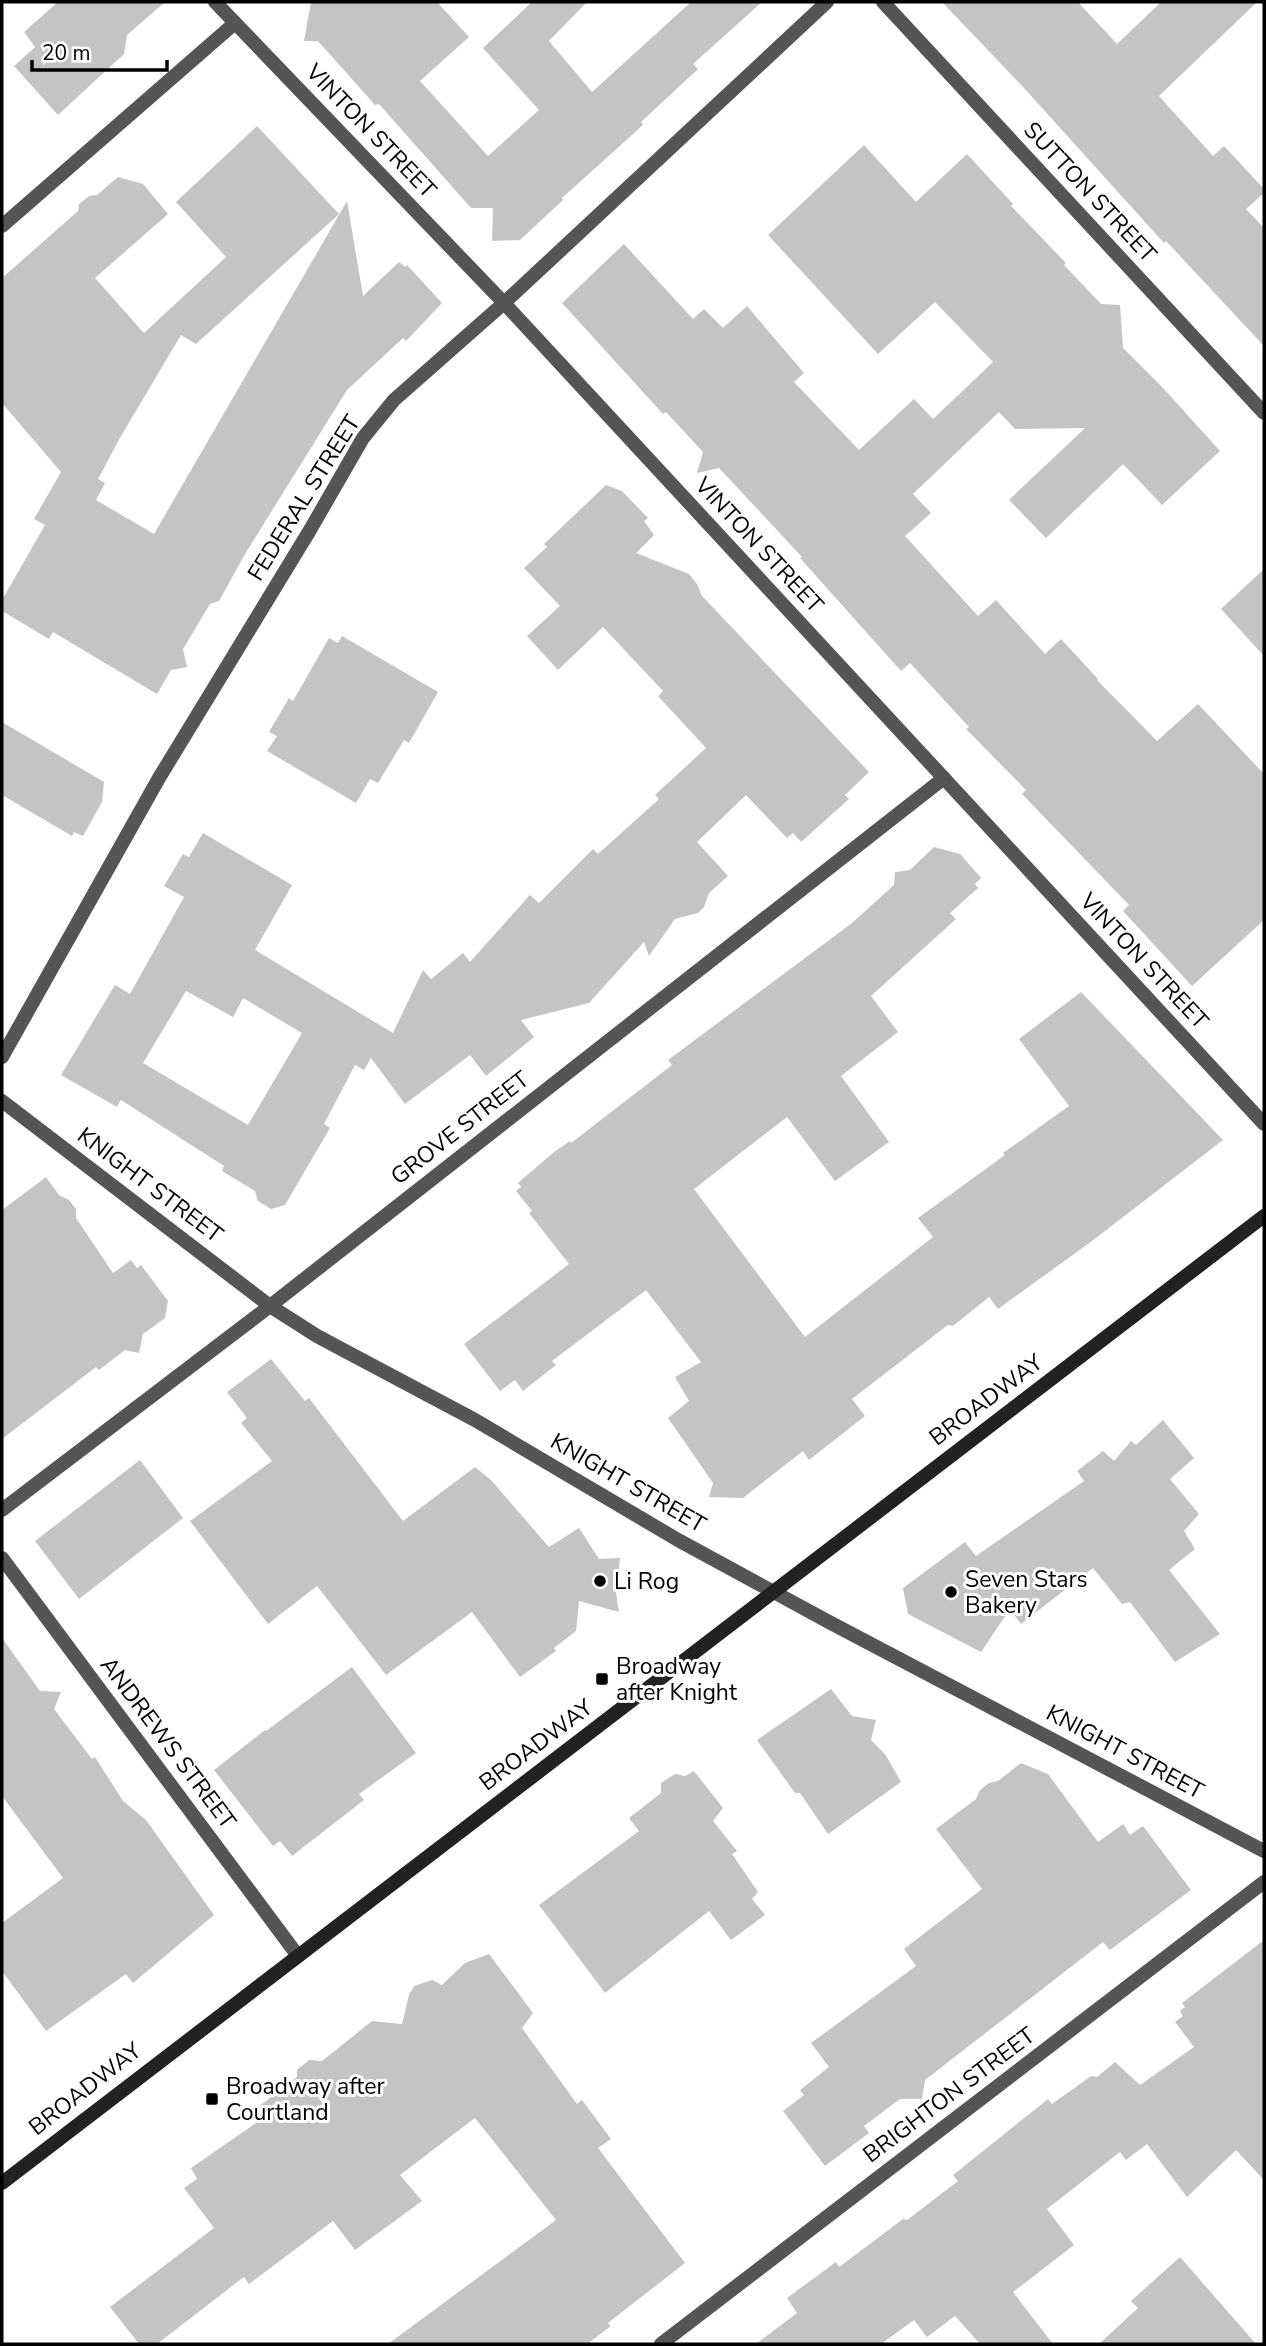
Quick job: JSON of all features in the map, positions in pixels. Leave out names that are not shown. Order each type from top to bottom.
[{"type":"main road","name":"BROADWAY","points":[[2,2183],[1264,1216]]},
{"type":"street","name":"VINTON STREET","points":[[215,2],[504,303],[1264,1124]]},
{"type":"street","name":"FEDERAL STREET","points":[[2,1057],[159,778],[363,439],[394,400],[504,303],[827,2]]},
{"type":"street","name":"SUTTON STREET","points":[[883,2],[1264,413]]},
{"type":"street","points":[[2,226],[235,23]]},
{"type":"street","name":"GROVE STREET","points":[[2,1510],[270,1306],[944,778]]},
{"type":"street","name":"KNIGHT STREET","points":[[2,1101],[270,1306],[317,1336],[475,1420],[678,1539],[1264,1851]]},
{"type":"street","name":"ANDREWS STREET","points":[[2,1558],[298,1956]]},
{"type":"street","name":"BRIGHTON STREET","points":[[661,2344],[1264,1882]]},
{"type":"building","points":[[58,2],[165,2],[127,35],[124,54],[58,115],[14,66],[35,47],[24,32]]},
{"type":"building","points":[[311,2],[437,2],[469,37],[420,81],[488,156],[539,110],[483,48],[532,2],[587,2],[549,41],[592,92],[691,2],[762,2],[693,64],[698,69],[641,122],[643,125],[520,240],[492,241],[493,208],[471,208],[379,104],[375,105],[318,41],[304,41]]},
{"type":"building","points":[[942,2],[1078,2],[1117,44],[1161,2],[1257,2],[1159,96],[1213,156],[1224,146],[1264,189],[1264,193],[1246,209],[1264,228],[1264,346],[1166,241],[1164,243]]},
{"type":"building","points":[[257,126],[339,214],[196,344],[181,335],[98,479],[105,483],[96,500],[154,534],[347,201],[363,296],[399,262],[405,267],[407,265],[442,303],[406,341],[403,338],[347,390],[245,554],[219,601],[210,604],[183,649],[187,667],[171,670],[157,694],[53,632],[49,639],[2,611],[2,600],[45,525],[34,519],[61,472],[2,403],[2,278],[78,211],[79,204],[89,196],[97,195],[118,177],[143,184],[168,214],[95,278],[144,333],[226,257],[176,202]]},
{"type":"building","points":[[864,145],[916,202],[967,154],[1101,304],[1120,305],[1123,348],[1220,451],[1162,505],[1123,464],[1046,538],[1009,500],[1085,428],[1015,429],[999,412],[913,494],[931,513],[905,536],[978,616],[996,600],[1045,654],[1061,639],[1157,741],[1198,704],[1264,774],[1264,920],[1192,986],[1123,911],[1129,905],[1022,794],[1026,790],[966,729],[969,727],[910,663],[901,671],[800,558],[802,557],[719,468],[697,473],[703,452],[666,412],[663,414],[562,303],[624,244],[693,319],[704,309],[723,328],[747,306],[804,373],[794,382],[859,450],[914,399],[933,419],[993,362],[935,302],[878,354],[768,235]]},
{"type":"building","points":[[606,485],[622,491],[648,518],[644,521],[654,535],[636,553],[689,574],[702,596],[869,772],[845,795],[849,799],[801,842],[793,833],[787,838],[746,795],[697,842],[728,876],[709,893],[704,907],[698,913],[675,919],[649,956],[644,942],[589,1003],[521,1020],[534,1037],[486,1076],[470,1055],[405,1104],[371,1058],[364,1070],[355,1065],[324,1124],[330,1128],[285,1205],[271,1209],[258,1201],[255,1191],[222,1171],[224,1166],[121,1100],[117,1107],[61,1075],[115,985],[130,994],[184,897],[164,886],[183,854],[189,857],[203,833],[292,885],[255,950],[393,1033],[423,970],[431,979],[463,953],[470,962],[530,895],[539,903],[593,849],[598,854],[659,799],[655,795],[706,748],[658,696],[663,691],[603,627],[558,670],[527,636],[560,606],[524,568],[547,547],[544,544]],"holes":[[[186,991],[233,1017],[243,998],[302,1033],[248,1125],[143,1063]]]},
{"type":"building","points":[[1264,569],[1264,656],[1221,609]]},
{"type":"building","points":[[342,636],[438,692],[409,743],[404,740],[378,783],[370,779],[356,803],[267,751],[277,736],[269,732],[289,698],[293,701],[329,638],[338,643]]},
{"type":"building","points":[[2,722],[104,782],[102,802],[83,836],[74,832],[72,836],[2,795]]},
{"type":"building","points":[[934,847],[960,854],[981,878],[975,884],[978,888],[950,913],[956,919],[871,996],[898,1032],[841,1076],[889,1142],[835,1181],[787,1117],[694,1189],[805,1337],[933,1237],[918,1218],[1069,1106],[1019,1039],[1081,992],[1223,1140],[998,1309],[989,1297],[953,1326],[948,1325],[852,1399],[865,1416],[809,1460],[803,1451],[743,1498],[709,1497],[713,1483],[668,1418],[689,1401],[675,1377],[701,1362],[646,1290],[552,1361],[556,1365],[523,1391],[515,1380],[500,1391],[464,1344],[569,1264],[529,1213],[532,1211],[516,1191],[521,1187],[518,1183],[554,1152],[570,1141],[571,1143],[672,1065],[668,1060],[852,923],[894,885],[895,872],[910,870]]},
{"type":"building","points":[[46,1177],[59,1195],[69,1200],[76,1209],[76,1218],[113,1273],[131,1260],[137,1268],[141,1265],[168,1301],[165,1318],[143,1334],[139,1353],[125,1350],[99,1370],[96,1367],[2,1439],[2,1210]]},
{"type":"building","points":[[271,1359],[305,1401],[309,1398],[403,1521],[475,1467],[491,1480],[549,1547],[579,1528],[599,1559],[620,1558],[616,1593],[619,1612],[579,1601],[576,1631],[554,1648],[556,1651],[520,1677],[472,1612],[386,1675],[317,1586],[268,1624],[190,1521],[272,1461],[241,1423],[247,1418],[227,1392]]},
{"type":"building","points":[[1163,1420],[1194,1458],[1170,1479],[1199,1514],[1184,1531],[1195,1549],[1169,1570],[1220,1634],[1175,1662],[1130,1602],[1122,1604],[1093,1568],[1021,1624],[1010,1609],[981,1652],[908,1614],[903,1588],[965,1542],[976,1556],[1084,1481],[1077,1471],[1103,1451],[1114,1461],[1131,1441],[1136,1445]]},
{"type":"building","points":[[140,1460],[183,1518],[79,1599],[35,1541]]},
{"type":"building","points":[[2,1638],[40,1691],[61,1692],[54,1709],[92,1759],[95,1757],[123,1801],[146,1820],[214,1915],[133,1983],[126,1974],[46,2031],[2,1971],[2,1923],[63,1878],[2,1796]]},
{"type":"building","points":[[352,1667],[416,1753],[359,1794],[364,1800],[292,1856],[280,1841],[273,1846],[214,1770]]},
{"type":"building","points":[[831,1689],[852,1716],[876,1720],[871,1740],[885,1754],[901,1782],[828,1834],[800,1793],[795,1793],[757,1740]]},
{"type":"building","points":[[1021,1763],[1048,1774],[1098,1842],[1123,1824],[1130,1835],[1143,1826],[1191,1890],[1110,1950],[1103,1942],[925,2080],[922,2099],[900,2099],[864,2126],[869,2133],[825,2166],[783,2111],[804,2095],[800,2090],[829,2067],[811,2043],[916,1966],[904,1949],[982,1889],[936,1829],[976,1799],[980,1790],[989,1783],[998,1781]]},
{"type":"building","points":[[694,1771],[723,1808],[713,1821],[737,1851],[732,1854],[758,1892],[752,1899],[765,1915],[731,1940],[709,1911],[605,1993],[539,1905],[639,1831],[629,1818],[661,1793],[661,1783],[675,1774],[685,1776]]},
{"type":"building","points":[[1264,1940],[1264,2180],[1236,2150],[1187,2197],[1147,2144],[1126,2160],[1120,2152],[1047,2209],[1074,2245],[1013,2292],[1053,2344],[980,2344],[955,2316],[927,2337],[914,2320],[881,2344],[756,2344],[797,2313],[787,2298],[836,2262],[839,2267],[903,2219],[907,2220],[958,2181],[953,2175],[1048,2099],[1052,2104],[1091,2076],[1097,2077],[1115,2062],[1140,2085],[1194,2047],[1175,2022],[1183,2016],[1180,2011],[1185,2007],[1182,2003]]},
{"type":"building","points":[[489,1954],[533,2013],[522,2028],[577,2104],[582,2100],[611,2139],[598,2148],[685,2263],[608,2323],[611,2326],[587,2344],[388,2344],[556,2220],[475,2118],[400,2175],[422,2201],[355,2250],[333,2221],[249,2284],[244,2277],[157,2344],[139,2344],[110,2307],[214,2228],[184,2188],[197,2179],[191,2168],[256,2123],[249,2114],[297,2077],[297,2070],[309,2060],[322,2061],[372,2021],[402,2024],[414,1986],[432,1980],[442,1985],[465,1963]]},
{"type":"building","points":[[1180,2257],[1256,2344],[1099,2344],[1138,2308],[1131,2301]]},
{"type":"place","name":"Li Rog","points":[[600,1581]]},
{"type":"place","name":"Seven Stars Bakery","points":[[951,1592]]},
{"type":"place","name":"Broadway after Knight","points":[[602,1679]]},
{"type":"place","name":"Broadway after Courtland","points":[[212,2099]]}]
